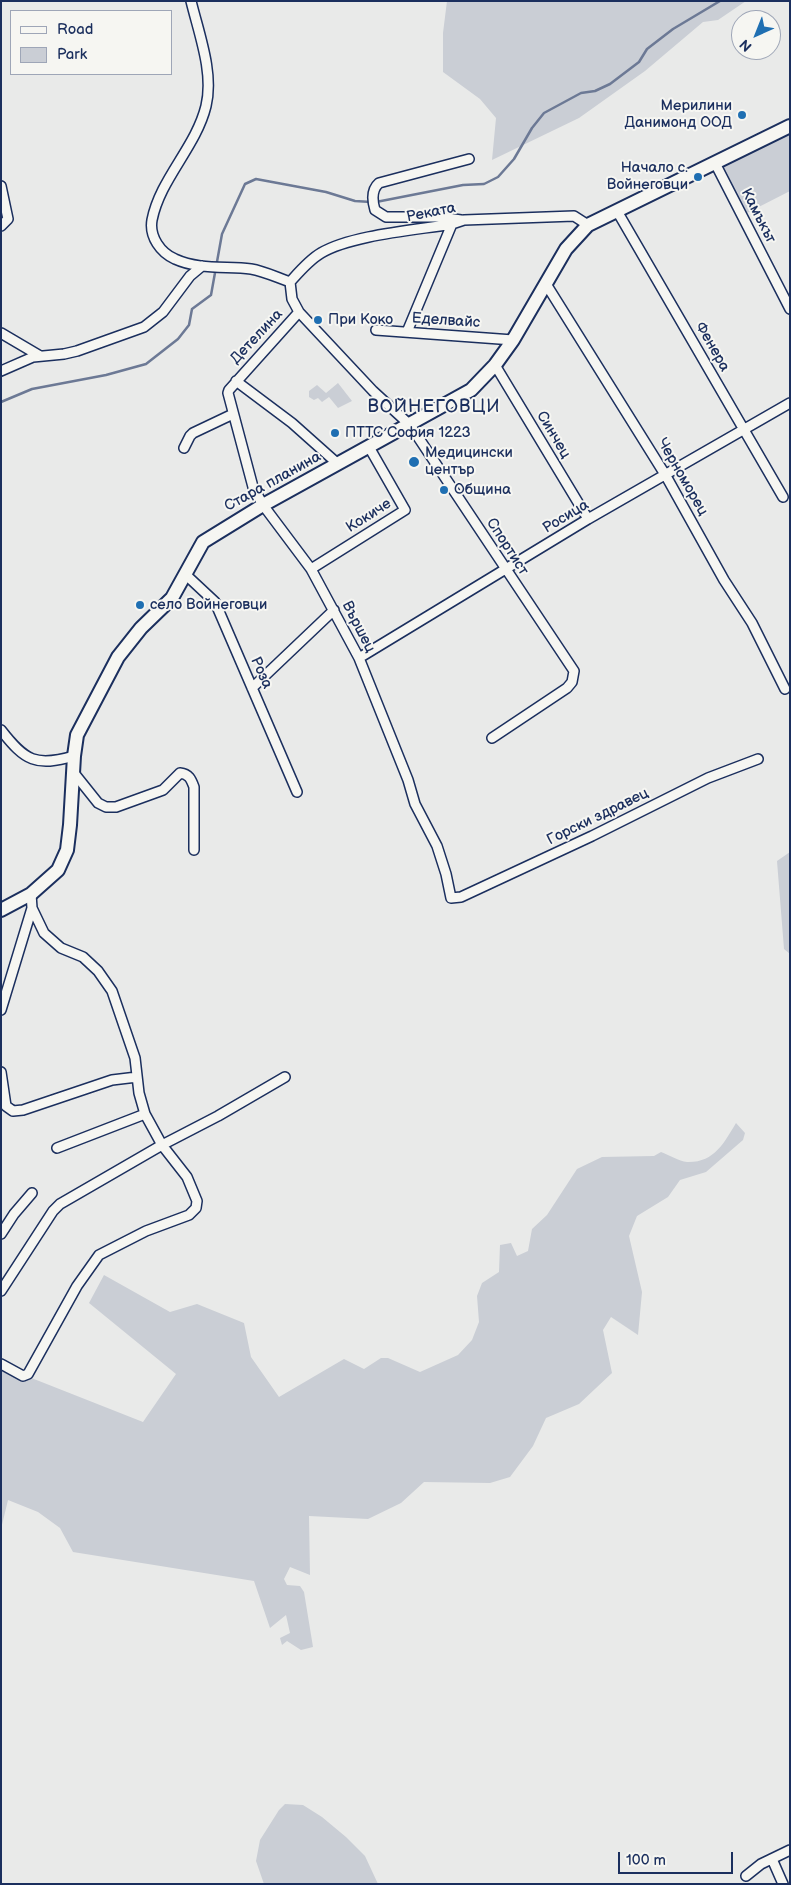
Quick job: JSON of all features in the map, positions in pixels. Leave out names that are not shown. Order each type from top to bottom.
[{"type":"street","points":[[192,1],[206,72],[208,89],[206,107],[159,200],[152,222],[154,239],[162,251],[186,264],[253,269],[290,282]]},
{"type":"street","name":"Стара планина","points":[[1,910],[31,894],[58,870],[67,850],[77,735],[118,657],[172,598],[203,542],[263,505],[471,390],[495,365],[513,340],[566,249],[588,225],[790,126]]},
{"type":"street","points":[[464,220],[440,217],[386,217],[375,210],[373,199],[376,186],[379,183],[469,159]]},
{"type":"street","name":"Камъкът","points":[[715,162],[790,309]]},
{"type":"street","points":[[1,186],[8,219],[1,226]]},
{"type":"street","name":"Фенера","points":[[617,212],[783,496]]},
{"type":"street","name":"Реката","points":[[290,282],[316,256],[343,244],[452,224],[464,220],[574,216],[588,225]]},
{"type":"street","points":[[407,332],[452,224]]},
{"type":"street","points":[[1,371],[23,360],[83,349],[150,324],[163,312],[190,276],[202,266]]},
{"type":"street","name":"Спортист","points":[[290,282],[292,299],[299,312],[373,391],[410,424],[574,671],[573,679],[567,688],[492,738]]},
{"type":"street","name":"Черноморец","points":[[546,284],[666,476],[724,580],[752,623],[785,689]]},
{"type":"street","name":"Детелина","points":[[236,381],[299,312]]},
{"type":"street","name":"Еделвайс","points":[[376,330],[513,340]]},
{"type":"street","points":[[1,333],[40,356]]},
{"type":"street","name":"Синчец","points":[[495,365],[588,519]]},
{"type":"street","points":[[236,381],[292,423],[338,464]]},
{"type":"street","name":"Вършец","points":[[236,381],[228,393],[250,479],[263,505],[311,569],[360,658],[416,804],[437,846],[451,898]]},
{"type":"street","name":"Росица","points":[[360,658],[588,519],[666,476],[790,403]]},
{"type":"street","points":[[184,448],[193,433],[233,414]]},
{"type":"street","name":"Кокиче","points":[[311,569],[405,510],[369,447]]},
{"type":"street","name":"Роза","points":[[185,574],[215,602],[297,792]]},
{"type":"street","points":[[252,688],[334,610]]},
{"type":"street","points":[[1,730],[24,754],[36,760],[46,762],[74,756]]},
{"type":"street","name":"Горски здравец","points":[[451,898],[461,897],[555,854],[708,778],[758,759]]},
{"type":"street","points":[[74,773],[98,803],[106,807],[116,807],[164,790],[180,773],[190,777],[194,787],[194,850]]},
{"type":"street","points":[[1,1010],[32,908],[31,894]]},
{"type":"street","points":[[1,1364],[23,1376],[28,1374],[77,1286],[99,1255],[146,1231],[189,1215],[196,1208],[197,1201],[186,1177],[162,1145],[145,1114],[138,1093],[135,1058],[112,991],[98,971],[83,958],[61,948],[44,932],[32,908]]},
{"type":"street","points":[[1,1072],[4,1108],[13,1111],[23,1110],[112,1080],[138,1077]]},
{"type":"street","points":[[1,1290],[53,1211],[60,1204],[285,1077]]},
{"type":"street","points":[[56,1148],[145,1114]]},
{"type":"street","points":[[1,1234],[14,1214],[32,1193]]},
{"type":"street","points":[[746,1876],[762,1864],[790,1850]]},
{"type":"street","points":[[772,1859],[783,1884]]},
{"type":"green space","points":[[447,1],[746,1],[718,20],[703,22],[645,71],[579,118],[492,160],[496,118],[480,99],[443,72],[443,33]]},
{"type":"green space","points":[[790,133],[790,191],[745,214],[721,167]]},
{"type":"green space","points":[[338,383],[352,401],[338,408],[329,397],[322,402],[318,398],[314,400],[309,397],[309,391],[317,385],[326,393]]},
{"type":"green space","points":[[790,852],[790,954],[784,949],[777,861]]},
{"type":"green space","points":[[736,1123],[745,1133],[743,1140],[706,1172],[680,1180],[668,1197],[637,1216],[629,1236],[642,1292],[638,1335],[611,1317],[603,1330],[612,1373],[579,1404],[546,1418],[533,1446],[510,1477],[490,1483],[424,1482],[401,1503],[368,1519],[309,1516],[310,1575],[290,1567],[284,1579],[287,1585],[300,1586],[304,1592],[313,1647],[301,1650],[287,1641],[282,1645],[280,1638],[290,1633],[286,1615],[270,1628],[254,1581],[73,1552],[60,1528],[38,1512],[8,1500],[1,1529],[1,1366],[143,1422],[176,1374],[89,1303],[104,1275],[170,1312],[197,1304],[244,1323],[251,1357],[279,1397],[344,1359],[364,1369],[381,1358],[388,1358],[420,1372],[458,1355],[472,1340],[479,1322],[477,1296],[482,1283],[499,1272],[500,1245],[511,1243],[517,1256],[528,1251],[532,1229],[547,1215],[577,1169],[602,1157],[654,1156],[661,1152],[687,1162],[704,1159],[717,1150]]},
{"type":"green space","points":[[285,1804],[303,1805],[322,1817],[346,1837],[365,1856],[378,1884],[264,1884],[256,1861],[260,1840],[279,1810]]},
{"type":"waterway","points":[[376,202],[463,185],[484,184],[498,177],[514,159],[532,128],[544,113],[581,93],[595,91],[610,84],[639,62],[647,49],[673,29],[720,1]]},
{"type":"waterway","points":[[1,402],[32,389],[106,375],[146,364],[178,339],[189,325],[192,309],[211,295],[222,234],[245,184],[256,179],[326,192],[355,201],[371,202]]},
{"type":"place","name":"Мерилини Данимонд ООД","points":[[742,115]]},
{"type":"place","name":"Начало с. Войнеговци","points":[[698,177]]},
{"type":"place","name":"При Коко","points":[[318,320]]},
{"type":"place","name":"ПТТС София 1223","points":[[335,433]]},
{"type":"place","name":"Медицински център","points":[[414,462]]},
{"type":"place","name":"Община","points":[[444,490]]},
{"type":"place","name":"село Войнеговци","points":[[140,605]]},
{"type":"district","name":"ВОЙНЕГОВЦИ","points":[[434,407]]}]
